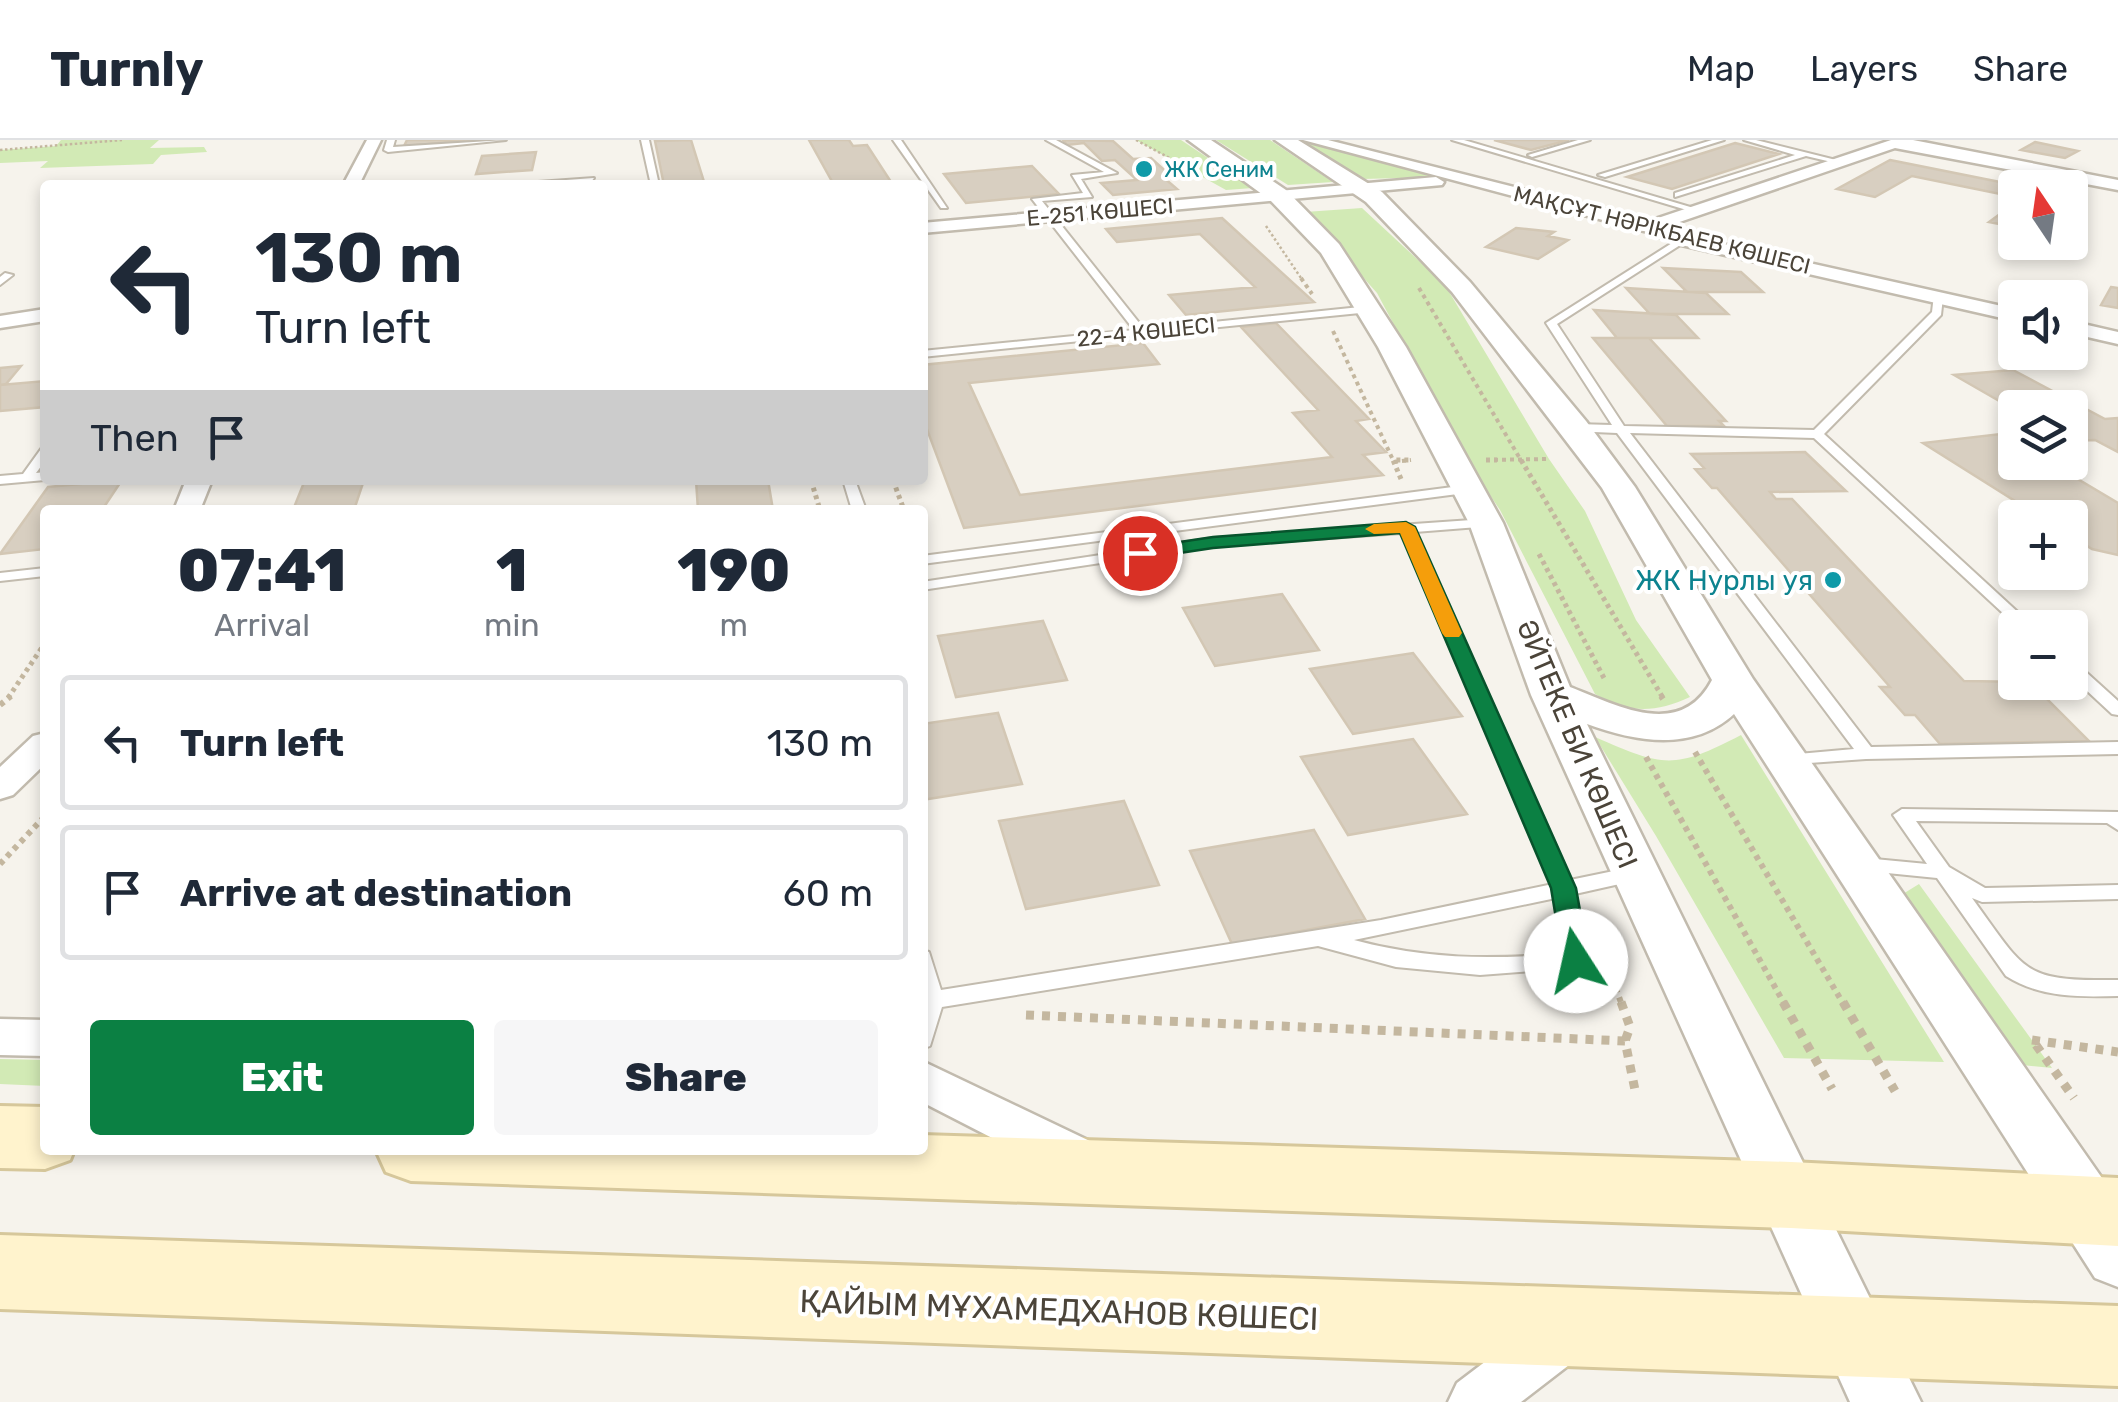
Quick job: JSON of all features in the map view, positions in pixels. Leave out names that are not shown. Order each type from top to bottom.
[{"type":"main road","points":[[0,1136],[40,1138]]},
{"type":"main road","points":[[562,1155],[1791,1195],[2108,1226]]},
{"type":"main road","name":"ҚАЙЫМ МҰХАМЕДХАНОВ КӨШЕСІ","points":[[0,1272],[1574,1328],[1871,1369],[2118,1346]]},
{"type":"street","name":"ӘЙТЕКЕ БИ КӨШЕСІ","points":[[1198,140],[1278,196],[1331,249],[1477,491],[1552,695],[1733,1086],[1791,1195],[1871,1369]]},
{"type":"street","points":[[1285,140],[1374,198],[1461,287],[1562,444],[1618,487],[1733,680],[1854,864],[2108,1226]]},
{"type":"street","name":"МАҚСҰТ НӘРІКБАЕВ КӨШЕСІ","points":[[1310,140],[1650,228],[1683,240],[1998,311]]},
{"type":"street","points":[[1650,228],[1701,206],[1901,142],[2118,186]]},
{"type":"street","points":[[353,180],[370,146]]},
{"type":"street","name":"Е-251 КӨШЕСІ","points":[[928,227],[1462,180]]},
{"type":"street","points":[[0,322],[40,316]]},
{"type":"street","points":[[2088,331],[2118,338]]},
{"type":"street","points":[[1552,695],[1627,723],[1678,725],[1702,719],[1720,706],[1733,680]]},
{"type":"street","points":[[0,787],[40,749]]},
{"type":"street","points":[[0,1037],[40,1038]]},
{"type":"street","points":[[928,1083],[1106,1173]]},
{"type":"street","points":[[1476,1402],[1574,1328]]},
{"type":"lane","points":[[370,146],[502,140]]},
{"type":"lane","points":[[645,140],[654,180]]},
{"type":"lane","points":[[896,140],[925,180]]},
{"type":"lane","points":[[1050,140],[1113,173],[1075,176],[1090,195],[1036,199],[1142,332]]},
{"type":"lane","points":[[1456,140],[1701,206]]},
{"type":"lane","points":[[1478,140],[1678,195],[1701,206]]},
{"type":"lane","points":[[1532,155],[1586,140]]},
{"type":"lane","points":[[1602,175],[1720,140]]},
{"type":"lane","points":[[1748,140],[1840,162]]},
{"type":"lane","points":[[1678,195],[1802,153]]},
{"type":"lane","points":[[928,184],[944,206]]},
{"type":"lane","points":[[1683,240],[1551,324],[1620,428],[1866,754]]},
{"type":"lane","points":[[1817,434],[1937,313],[1938,297]]},
{"type":"lane","name":"22-4 КӨШЕСІ","points":[[928,353],[1370,309]]},
{"type":"lane","points":[[1562,444],[1620,428],[1817,434],[2008,610]]},
{"type":"lane","points":[[27,477],[40,459]]},
{"type":"lane","points":[[0,480],[40,476]]},
{"type":"lane","points":[[928,585],[1213,542],[1406,527],[1477,491]]},
{"type":"lane","points":[[928,559],[1477,491]]},
{"type":"lane","points":[[1318,938],[1396,959],[1480,967],[1576,961],[1564,888],[1406,527]]},
{"type":"lane","points":[[0,577],[40,573]]},
{"type":"lane","points":[[2088,682],[2118,710]]},
{"type":"lane","points":[[1786,761],[1866,754],[2118,748]]},
{"type":"lane","points":[[2118,824],[2112,817],[1902,814],[2003,957],[2024,978],[2058,988],[2118,988]]},
{"type":"lane","points":[[1854,864],[1944,872],[1982,894],[2118,892]]},
{"type":"lane","points":[[932,1000],[1318,938],[1633,874]]},
{"type":"lane","points":[[928,983],[932,1000],[928,1016]]},
{"type":"path","points":[[0,150],[122,140]]},
{"type":"path","points":[[1136,140],[1199,174]]},
{"type":"path","points":[[1416,283],[1895,1091]]},
{"type":"path","points":[[1477,491],[1521,460],[1562,444]]},
{"type":"path","points":[[0,705],[16,690],[40,651]]},
{"type":"path","points":[[1627,723],[1832,1089]]},
{"type":"path","points":[[0,864],[40,821]]},
{"type":"path","points":[[1009,1014],[1625,1041],[1634,1090]]},
{"type":"path","points":[[2032,1040],[2118,1052]]},
{"type":"green space","points":[[61,140],[159,140],[150,148],[204,147],[207,152],[161,155],[153,164],[40,168],[48,161],[0,163],[0,150],[56,146]]},
{"type":"green space","points":[[1136,140],[1181,140],[1253,188],[1226,190]]},
{"type":"green space","points":[[1216,140],[1270,140],[1333,182],[1288,185]]},
{"type":"green space","points":[[1298,140],[1314,143],[1442,177],[1362,179]]},
{"type":"green space","points":[[1362,208],[1445,285],[1549,459],[1585,511],[1636,620],[1690,697],[1642,709],[1619,705],[1595,694],[1500,510],[1466,460],[1377,293],[1305,212]]},
{"type":"green space","points":[[1741,735],[1944,1062],[1784,1058],[1595,737],[1637,754],[1668,760],[1699,754]]},
{"type":"green space","points":[[1919,884],[2052,1068],[2012,1064],[1898,897]]},
{"type":"green space","points":[[0,1059],[40,1060],[40,1086],[0,1084]]},
{"type":"building","points":[[407,140],[476,140],[404,146]]},
{"type":"building","points":[[691,140],[703,180],[663,180],[655,141]]},
{"type":"building","points":[[809,140],[849,140],[853,146],[867,145],[890,180],[831,180]]},
{"type":"building","name":"ЖК Сеним","points":[[1063,140],[1113,141],[1133,159],[1151,158],[1172,177],[1163,177],[1177,189],[1113,195],[1101,183],[1137,180],[1115,160],[1102,161],[1084,143],[1067,145]]},
{"type":"building","points":[[1494,140],[1569,140],[1531,150]]},
{"type":"building","points":[[2035,142],[2078,151],[2065,158],[2021,150]]},
{"type":"building","points":[[1735,143],[1779,154],[1672,189],[1627,177]]},
{"type":"building","points":[[536,152],[532,170],[476,174],[482,156]]},
{"type":"building","points":[[1890,160],[1998,182],[1998,194],[1912,176],[1875,197],[1837,189]]},
{"type":"building","points":[[1032,166],[1059,194],[966,203],[944,174]]},
{"type":"building","points":[[1222,218],[1314,302],[1186,315],[1169,295],[1255,287],[1200,234],[1117,242],[1106,229]]},
{"type":"building","points":[[1516,228],[1554,232],[1548,236],[1568,240],[1538,259],[1486,247]]},
{"type":"building","points":[[1663,268],[1741,272],[1763,292],[1687,292]]},
{"type":"building","points":[[2111,287],[2118,288],[2118,308],[2101,305]]},
{"type":"building","points":[[1626,288],[1706,293],[1728,314],[1650,314]]},
{"type":"building","points":[[1594,310],[1676,315],[1698,338],[1617,338]]},
{"type":"building","points":[[1276,323],[1369,419],[1356,421],[1386,452],[1363,455],[1383,475],[964,528],[928,432],[928,364],[1143,343],[1159,364],[969,383],[1020,495],[1332,457],[1293,413],[1318,410],[1241,327]]},
{"type":"building","points":[[1593,338],[1649,338],[1726,421],[1719,421],[1724,426],[1667,426]]},
{"type":"building","points":[[21,366],[6,384],[0,385],[0,368]]},
{"type":"building","points":[[2013,370],[2051,390],[1998,390],[1998,400],[1954,375]]},
{"type":"building","points":[[40,381],[40,407],[0,411],[0,385]]},
{"type":"building","points":[[2088,410],[2105,419],[2118,418],[2118,452],[2088,440]]},
{"type":"building","points":[[1998,434],[1998,480],[2079,480],[2118,503],[2118,555],[2088,546],[2088,500],[2013,500],[1923,443]]},
{"type":"building","name":"ЖК Нурлы уя","points":[[1805,452],[1846,491],[1770,492],[1776,499],[1792,499],[1964,681],[1998,682],[1998,700],[2048,700],[2089,741],[1940,744],[1915,715],[1905,715],[1880,687],[1890,687],[1717,488],[1712,488],[1695,469],[1704,468],[1691,454]]},
{"type":"building","points":[[119,485],[105,505],[40,505],[40,550],[0,554],[48,487]]},
{"type":"building","points":[[303,485],[362,485],[356,505],[295,505]]},
{"type":"building","points":[[696,485],[769,485],[772,505],[698,505]]},
{"type":"building","points":[[1282,594],[1319,650],[1215,666],[1183,608]]},
{"type":"building","points":[[1043,621],[1067,680],[956,697],[938,636]]},
{"type":"building","points":[[1413,653],[1462,716],[1353,734],[1310,669]]},
{"type":"building","points":[[998,713],[1022,784],[928,799],[928,723]]},
{"type":"building","points":[[1413,739],[1467,814],[1348,835],[1301,757]]},
{"type":"building","points":[[1124,801],[1159,885],[1026,909],[999,821]]},
{"type":"building","points":[[1314,830],[1365,919],[1232,944],[1190,851]]},
{"type":"slow traffic","points":[[1374,529],[1406,527],[1452,633]]},
{"type":"place","name":"ЖК Сеним","points":[[1144,169]]},
{"type":"place","name":"ЖК Нурлы уя","points":[[1833,580]]},
{"type":"route","points":[[1140,553],[1213,542],[1406,527],[1564,888],[1576,961]]}]
